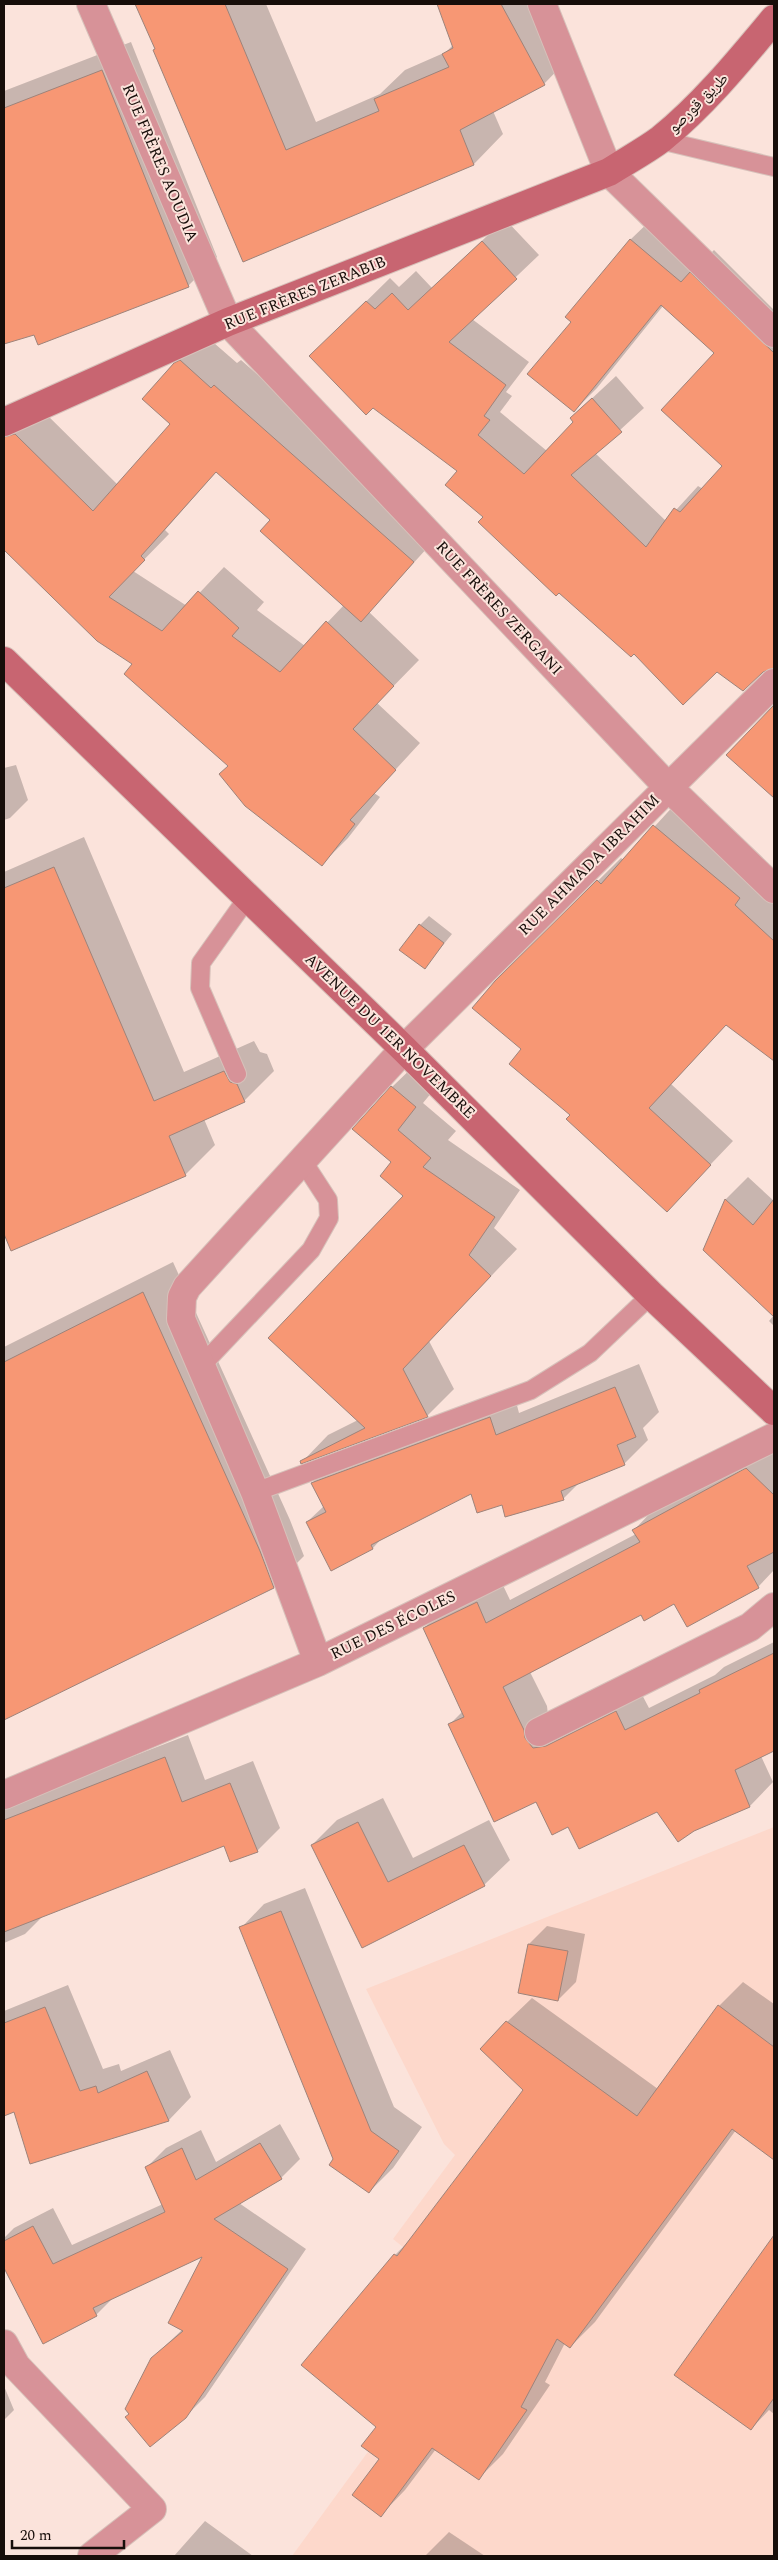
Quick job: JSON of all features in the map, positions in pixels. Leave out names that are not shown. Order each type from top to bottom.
[{"type":"main road","name":"طريق قورصو","points":[[609,172],[660,140],[732,68],[774,19]]},
{"type":"main road","name":"RUE FRÈRES ZERABIB","points":[[4,422],[228,322],[609,172]]},
{"type":"main road","name":"AVENUE DU 1ER NOVEMBRE","points":[[4,661],[404,1049],[651,1295],[774,1411]]},
{"type":"street","name":"RUE FRÈRES AOUDIA","points":[[91,4],[228,322]]},
{"type":"street","points":[[542,4],[609,172],[774,333]]},
{"type":"street","name":"RUE FRÈRES ZERGANI","points":[[228,322],[668,787],[774,889]]},
{"type":"street","name":"RUE AHMADA IBRAHIM","points":[[318,1662],[255,1492],[181,1319],[182,1297],[187,1287],[404,1049],[774,683]]},
{"type":"street","name":"RUE DES ÉCOLES","points":[[4,1795],[318,1662],[774,1437]]},
{"type":"street","points":[[539,1732],[750,1626],[774,1607]]},
{"type":"street","points":[[4,2344],[16,2366],[152,2510],[92,2556]]},
{"type":"lane","points":[[660,140],[774,167]]},
{"type":"lane","points":[[237,1074],[200,988],[201,963],[248,897]]},
{"type":"lane","points":[[202,1366],[311,1250],[328,1218],[328,1200],[302,1160]]},
{"type":"lane","points":[[255,1492],[531,1390],[590,1353],[651,1295]]},
{"type":"shaded area","points":[[774,1827],[774,2556],[292,2556],[475,2305],[393,2239],[455,2155],[444,2144],[366,1989]]},
{"type":"building","points":[[135,4],[225,4],[286,150],[379,111],[374,99],[449,67],[442,54],[453,48],[437,4],[501,4],[545,85],[460,130],[474,165],[243,262]]},
{"type":"building","points":[[102,70],[189,287],[38,345],[34,335],[4,344],[4,108]]},
{"type":"building","points":[[630,239],[681,282],[690,272],[774,353],[774,668],[763,672],[743,691],[717,672],[683,705],[634,654],[631,657],[559,593],[556,596],[478,522],[483,517],[445,485],[457,471],[373,408],[366,415],[309,356],[366,301],[375,309],[392,293],[408,310],[482,241],[517,279],[449,342],[506,385],[484,416],[490,420],[478,435],[524,474],[573,422],[570,418],[592,398],[622,432],[571,475],[646,547],[674,508],[680,512],[722,466],[661,410],[714,353],[661,305],[574,412],[527,374],[571,322],[565,317]]},
{"type":"building","points":[[180,360],[211,388],[214,385],[414,562],[361,622],[260,531],[270,520],[216,472],[141,556],[145,560],[109,597],[162,631],[198,591],[239,628],[232,636],[280,672],[326,621],[394,686],[353,729],[396,770],[350,820],[355,824],[322,866],[245,806],[219,774],[228,766],[124,674],[132,664],[97,641],[4,550],[4,437],[15,434],[93,511],[170,424],[142,399],[174,363]]},
{"type":"building","points":[[774,705],[774,798],[726,755]]},
{"type":"building","points":[[653,825],[740,898],[735,905],[774,941],[774,1061],[726,1025],[649,1108],[711,1165],[667,1212],[566,1119],[570,1115],[509,1064],[521,1049],[472,1008],[495,981],[597,880],[601,884]]},
{"type":"building","points":[[54,867],[154,1101],[224,1071],[230,1082],[237,1084],[245,1102],[169,1136],[186,1176],[11,1251],[4,1234],[4,888]]},
{"type":"building","points":[[419,924],[444,943],[425,969],[399,950]]},
{"type":"building","points":[[391,1086],[416,1107],[398,1130],[431,1158],[423,1167],[495,1217],[469,1255],[491,1276],[403,1369],[428,1417],[301,1464],[300,1461],[365,1428],[268,1338],[403,1196],[380,1176],[391,1162],[352,1129]]},
{"type":"building","points":[[725,1199],[753,1225],[774,1199],[774,1317],[703,1250]]},
{"type":"building","points":[[143,1292],[260,1551],[274,1588],[4,1720],[4,1362]]},
{"type":"building","points":[[615,1387],[636,1437],[617,1445],[625,1465],[561,1491],[564,1500],[505,1517],[502,1505],[477,1513],[471,1494],[371,1545],[373,1549],[331,1571],[306,1522],[326,1512],[311,1483],[490,1417],[496,1435]]},
{"type":"building","points":[[746,1468],[774,1495],[774,1552],[747,1566],[759,1588],[687,1627],[674,1604],[644,1621],[641,1615],[503,1687],[524,1730],[525,1738],[533,1748],[546,1746],[616,1711],[625,1730],[700,1693],[699,1690],[774,1653],[774,1751],[735,1770],[750,1807],[694,1831],[678,1842],[657,1812],[579,1849],[568,1827],[552,1835],[536,1802],[494,1822],[448,1724],[464,1717],[423,1628],[477,1602],[486,1623],[640,1542],[632,1530]]},
{"type":"building","points":[[165,1757],[182,1802],[230,1783],[258,1852],[230,1862],[224,1846],[4,1932],[4,1820]]},
{"type":"building","points":[[358,1822],[388,1882],[464,1845],[485,1886],[362,1948],[311,1845]]},
{"type":"building","points":[[281,1911],[371,2131],[399,2151],[369,2193],[329,2165],[333,2159],[239,1927]]},
{"type":"building","points":[[528,1944],[568,1951],[558,2001],[518,1993]]},
{"type":"building","points":[[718,2005],[774,2047],[774,2160],[732,2129],[570,2348],[557,2339],[521,2407],[527,2410],[479,2480],[432,2448],[381,2517],[352,2495],[379,2459],[361,2446],[376,2427],[301,2365],[394,2254],[397,2256],[523,2090],[480,2049],[506,2021],[637,2116]]},
{"type":"building","points":[[45,2007],[80,2091],[96,2086],[98,2093],[147,2071],[169,2121],[30,2164],[14,2112],[4,2116],[4,2023]]},
{"type":"building","points":[[260,2143],[282,2179],[214,2219],[288,2269],[186,2418],[150,2447],[125,2417],[129,2414],[125,2409],[151,2358],[183,2331],[168,2323],[202,2257],[93,2308],[97,2316],[43,2344],[4,2268],[4,2241],[33,2226],[53,2264],[165,2212],[145,2167],[182,2148],[196,2180]]},
{"type":"building","points":[[774,2235],[774,2398],[751,2430],[674,2375]]}]
